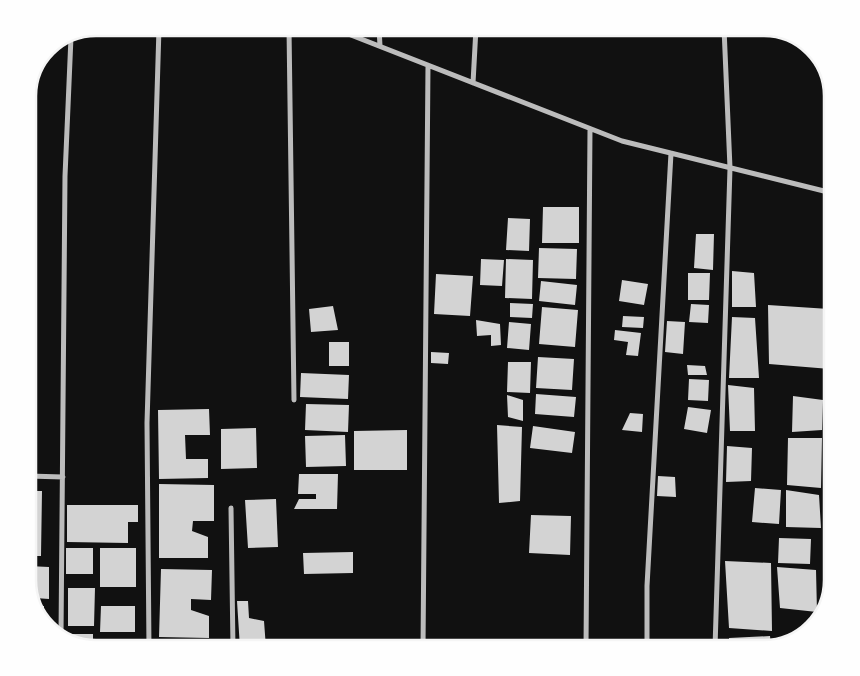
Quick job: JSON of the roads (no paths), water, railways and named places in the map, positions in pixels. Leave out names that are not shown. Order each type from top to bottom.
[{"type":"street","points":[[149,640],[147,423],[159,36]]},
{"type":"street","points":[[289,36],[294,400]]},
{"type":"street","points":[[354,36],[622,141],[824,191]]},
{"type":"street","points":[[379,36],[380,46]]},
{"type":"street","points":[[474,83],[476,36]]},
{"type":"street","points":[[715,640],[730,168],[724,36]]},
{"type":"street","points":[[61,628],[65,176],[71,42]]},
{"type":"street","points":[[423,640],[428,66]]},
{"type":"street","points":[[586,640],[590,129]]},
{"type":"street","points":[[646,640],[647,586],[671,153]]},
{"type":"street","points":[[36,476],[63,476]]},
{"type":"street","points":[[231,508],[234,640]]}]
